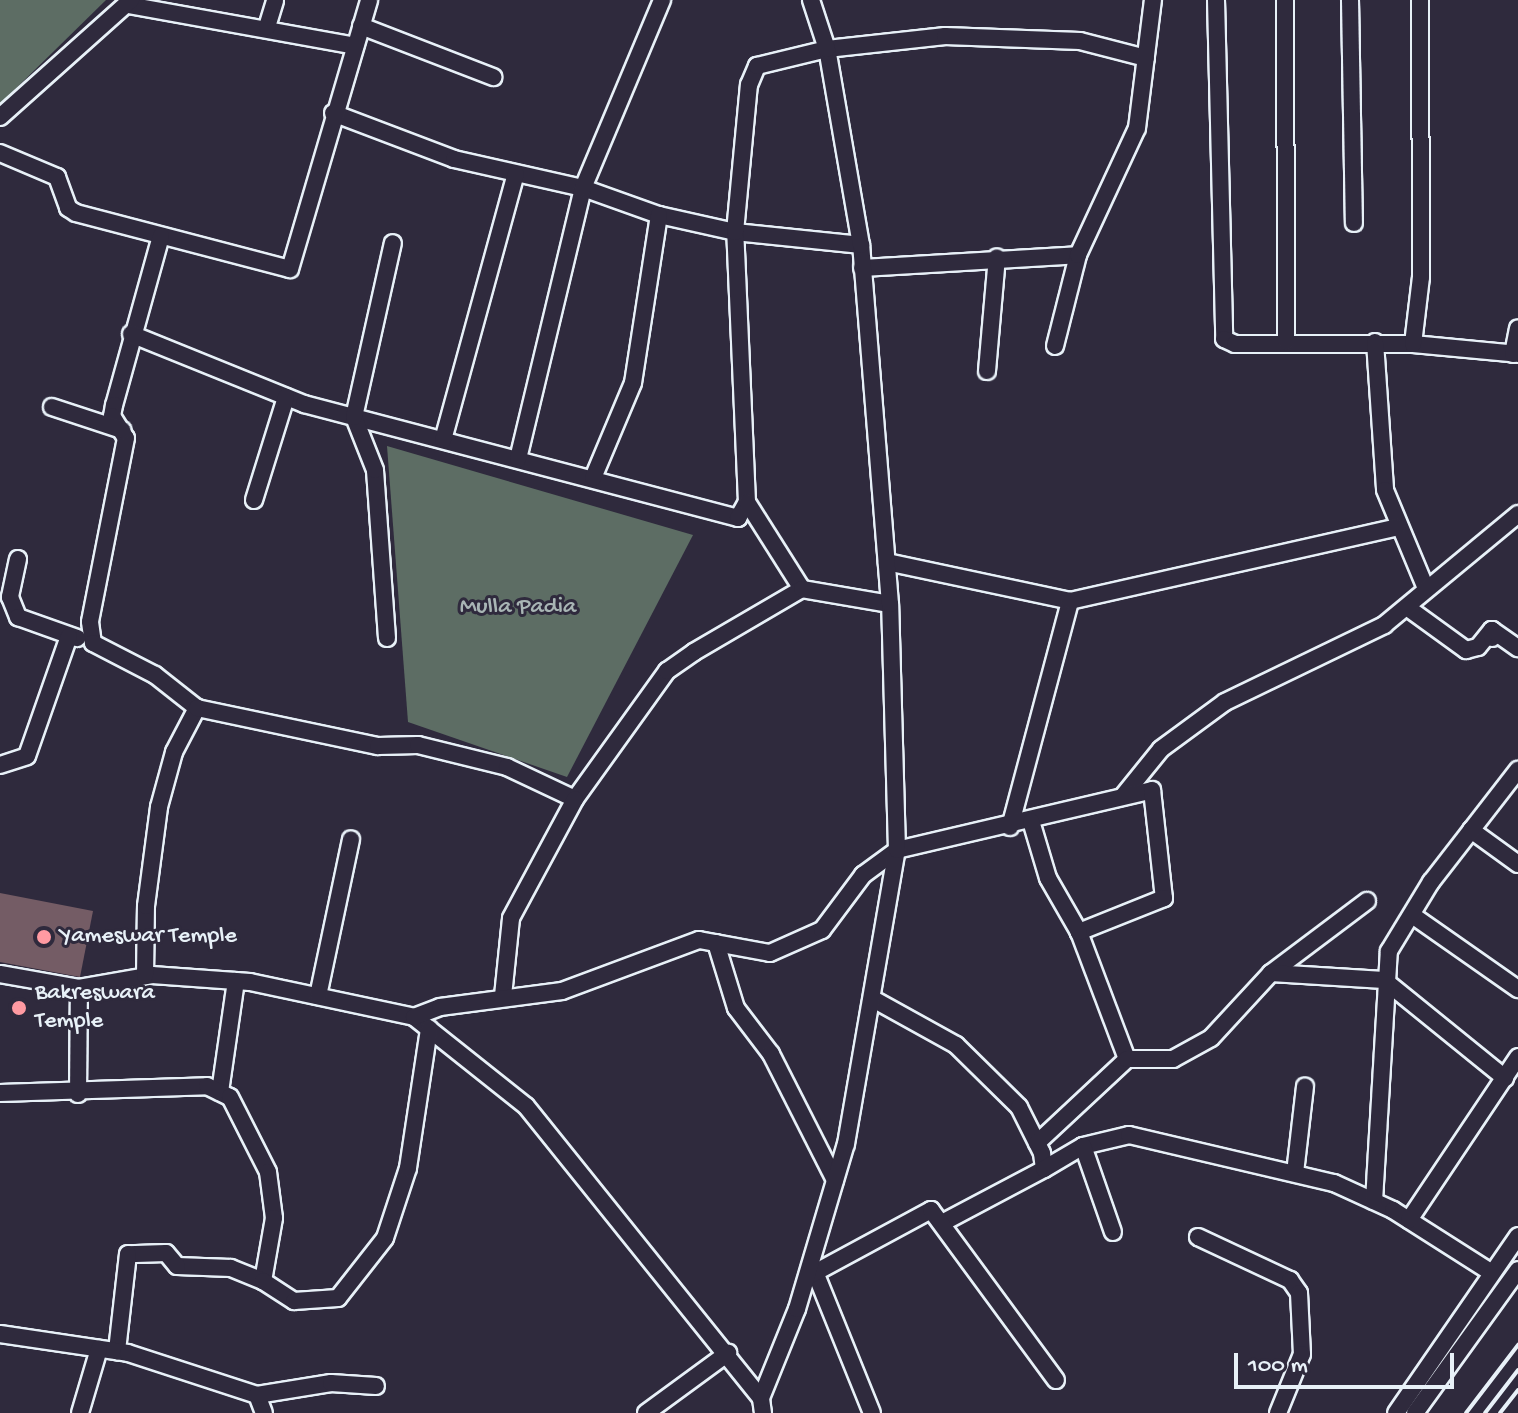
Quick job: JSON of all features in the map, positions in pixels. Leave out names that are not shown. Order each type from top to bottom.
[{"type":"street","points":[[267,27],[275,0]]},
{"type":"street","points":[[0,153],[57,177],[68,208],[76,213],[290,269],[333,113],[369,0]]},
{"type":"street","points":[[518,459],[583,188],[662,0]]},
{"type":"street","points":[[762,1405],[811,1274],[835,1180],[873,999],[897,850],[890,604],[861,245],[827,49],[811,0]]},
{"type":"street","points":[[1055,346],[1078,255],[1137,128],[1153,0]]},
{"type":"street","points":[[1216,0],[1219,326],[1224,339],[1235,344],[1375,342],[1516,354],[1518,328]]},
{"type":"street","points":[[1285,0],[1286,342]]},
{"type":"street","points":[[1350,0],[1354,223]]},
{"type":"street","points":[[1413,344],[1421,277],[1420,0]]},
{"type":"street","points":[[0,117],[129,3],[355,46]]},
{"type":"street","points":[[361,26],[493,77]]},
{"type":"street","points":[[131,334],[286,397],[593,478],[724,518],[744,515],[747,502],[735,232],[751,74],[770,60],[827,49],[945,36],[1080,41],[1146,58]]},
{"type":"street","points":[[333,113],[454,159],[583,188],[659,215],[735,232],[861,245]]},
{"type":"street","points":[[443,440],[516,174]]},
{"type":"street","points":[[593,478],[633,383],[659,215]]},
{"type":"street","points":[[93,643],[90,622],[123,430],[112,416],[131,334],[161,236]]},
{"type":"street","points":[[387,638],[375,470],[354,417],[393,243]]},
{"type":"street","points":[[862,268],[997,257],[1078,255]]},
{"type":"street","points":[[987,371],[997,257]]},
{"type":"street","points":[[1375,342],[1378,448],[1398,527],[1425,586]]},
{"type":"street","points":[[254,500],[286,397]]},
{"type":"street","points":[[52,407],[123,430]]},
{"type":"street","points":[[747,502],[802,589]]},
{"type":"street","points":[[1123,796],[1161,749],[1225,702],[1408,608],[1425,586],[1518,514]]},
{"type":"street","points":[[887,562],[1070,601],[1398,527]]},
{"type":"street","points":[[18,559],[10,597],[18,617],[93,643],[155,675],[197,708],[378,746],[418,745],[507,767],[575,799]]},
{"type":"street","points":[[503,996],[511,918],[575,799],[667,671],[802,589],[890,604]]},
{"type":"street","points":[[1010,827],[1070,601]]},
{"type":"street","points":[[1408,608],[1466,650],[1478,647],[1492,634],[1518,648]]},
{"type":"street","points":[[0,765],[27,756],[69,636]]},
{"type":"street","points":[[145,976],[146,906],[159,807],[174,752],[197,708]]},
{"type":"street","points":[[1374,1201],[1386,1052],[1384,980],[1397,931],[1415,917],[1431,882],[1518,770]]},
{"type":"street","points":[[0,974],[79,988],[145,976],[236,981],[414,1017],[503,996],[562,991],[673,945],[716,943],[770,953],[798,944],[822,930],[863,875],[897,850],[1010,827],[1152,790],[1157,797],[1164,898],[1079,932]]},
{"type":"street","points":[[1031,821],[1048,878],[1079,932],[1127,1059]]},
{"type":"street","points":[[1471,830],[1518,864]]},
{"type":"street","points":[[318,996],[351,839]]},
{"type":"street","points":[[1037,1143],[1127,1059],[1173,1059],[1211,1038],[1271,973],[1367,901]]},
{"type":"street","points":[[1415,917],[1518,989]]},
{"type":"street","points":[[716,943],[736,1008],[771,1054],[835,1180]]},
{"type":"street","points":[[1271,973],[1384,980],[1505,1078]]},
{"type":"street","points":[[220,1092],[236,981]]},
{"type":"street","points":[[78,1094],[79,988]]},
{"type":"street","points":[[873,999],[956,1045],[1019,1107],[1037,1143],[1044,1169]]},
{"type":"street","points":[[414,1017],[526,1106],[728,1353],[762,1405]]},
{"type":"street","points":[[117,1351],[128,1254],[166,1253],[177,1266],[231,1268],[263,1281],[294,1301],[338,1298],[385,1238],[408,1168],[429,1029]]},
{"type":"street","points":[[1409,1220],[1518,1057]]},
{"type":"street","points":[[0,1093],[78,1094],[207,1086],[230,1097],[268,1172],[274,1218],[263,1281]]},
{"type":"street","points":[[1295,1173],[1305,1087]]},
{"type":"street","points":[[944,1222],[1083,1146],[1129,1135],[1295,1173],[1374,1201],[1492,1273]]},
{"type":"street","points":[[1083,1146],[1113,1232]]},
{"type":"street","points":[[811,1274],[931,1210],[944,1222],[1056,1380]]},
{"type":"street","points":[[1396,1413],[1518,1236]]},
{"type":"street","points":[[1198,1237],[1290,1280],[1299,1293],[1302,1354],[1278,1413]]},
{"type":"street","points":[[1415,1413],[1518,1270]]},
{"type":"street","points":[[811,1274],[872,1413]]},
{"type":"street","points":[[0,1334],[117,1351],[257,1395],[331,1383],[376,1386]]},
{"type":"street","points":[[80,1413],[99,1349]]},
{"type":"street","points":[[646,1413],[728,1353]]},
{"type":"street","points":[[257,1395],[264,1413]]},
{"type":"green space","points":[[0,0],[106,0],[0,104]]},
{"type":"green space","name":"Mulla Padia","points":[[387,446],[693,535],[567,777],[408,722]]},
{"type":"building","name":"Yameswar Temple","points":[[0,893],[93,911],[80,977],[0,962]]},
{"type":"railway","points":[[1466,1413],[1518,1345]]},
{"type":"railway","points":[[1485,1413],[1518,1370]]},
{"type":"railway","points":[[1500,1413],[1518,1390]]},
{"type":"place","name":"Yameswar Temple","points":[[44,937]]},
{"type":"place","name":"Bakreswara Temple","points":[[19,1008]]}]
